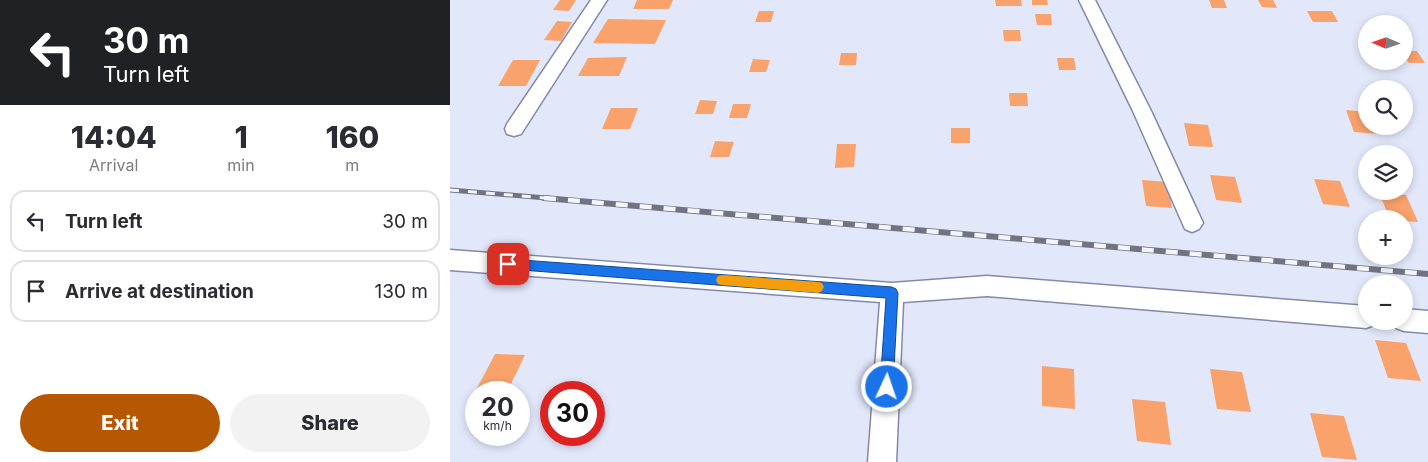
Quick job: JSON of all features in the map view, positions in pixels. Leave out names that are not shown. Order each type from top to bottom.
[{"type":"street","points":[[514,129],[599,0]]},
{"type":"street","points":[[1087,0],[1096,14],[1142,111],[1192,223]]},
{"type":"street","points":[[450,260],[892,293],[987,286],[1358,316]]},
{"type":"street","points":[[882,462],[892,293]]},
{"type":"street","points":[[1413,321],[1428,322]]},
{"type":"building","points":[[560,0],[576,0],[569,11],[553,10]]},
{"type":"building","points":[[637,0],[673,0],[669,9],[633,9]]},
{"type":"building","points":[[995,0],[1021,0],[1022,6],[996,6]]},
{"type":"building","points":[[1032,0],[1047,0],[1048,5],[1032,5]]},
{"type":"building","points":[[1209,0],[1224,0],[1227,8],[1212,8]]},
{"type":"building","points":[[1258,0],[1273,0],[1277,8],[1262,7]]},
{"type":"building","points":[[759,11],[774,11],[771,22],[755,22]]},
{"type":"building","points":[[1307,11],[1332,11],[1338,22],[1313,22]]},
{"type":"building","points":[[1035,14],[1051,14],[1052,25],[1037,25]]},
{"type":"building","points":[[608,19],[666,20],[655,44],[593,43]]},
{"type":"building","points":[[557,21],[572,22],[561,41],[544,40]]},
{"type":"building","points":[[1003,30],[1020,30],[1021,41],[1004,41]]},
{"type":"building","points":[[1413,51],[1417,51],[1425,63],[1413,63]]},
{"type":"building","points":[[841,53],[857,53],[856,65],[839,65]]},
{"type":"building","points":[[627,57],[619,76],[578,76],[588,58]]},
{"type":"building","points":[[1057,58],[1074,58],[1076,70],[1059,70]]},
{"type":"building","points":[[753,59],[770,60],[766,72],[749,72]]},
{"type":"building","points":[[513,60],[540,60],[526,86],[498,86]]},
{"type":"building","points":[[1009,93],[1027,93],[1028,106],[1010,106]]},
{"type":"building","points":[[700,100],[717,101],[713,114],[695,114]]},
{"type":"building","points":[[733,104],[751,104],[747,118],[729,118]]},
{"type":"building","points":[[611,108],[638,108],[630,129],[602,129]]},
{"type":"building","points":[[1346,110],[1358,111],[1358,132],[1354,132]]},
{"type":"building","points":[[1184,123],[1208,125],[1213,147],[1189,146]]},
{"type":"building","points":[[951,128],[970,128],[970,143],[951,143]]},
{"type":"building","points":[[715,141],[734,142],[729,157],[710,157]]},
{"type":"building","points":[[837,144],[856,144],[854,167],[835,168]]},
{"type":"building","points":[[1210,175],[1235,177],[1242,203],[1216,200]]},
{"type":"building","points":[[1314,179],[1340,181],[1350,207],[1323,204]]},
{"type":"building","points":[[1142,180],[1168,182],[1172,208],[1146,206]]},
{"type":"building","points":[[1382,200],[1408,200],[1413,210],[1386,210]]},
{"type":"building","points":[[1413,211],[1418,222],[1413,222]]},
{"type":"building","points":[[1375,340],[1406,343],[1421,381],[1388,378]]},
{"type":"building","points":[[495,354],[525,355],[512,381],[481,381]]},
{"type":"building","points":[[1042,366],[1074,369],[1075,409],[1042,406]]},
{"type":"building","points":[[1210,369],[1242,372],[1251,412],[1217,409]]},
{"type":"building","points":[[1132,399],[1165,402],[1171,445],[1137,441]]},
{"type":"building","points":[[1310,413],[1344,416],[1357,460],[1322,457]]},
{"type":"railway","points":[[450,190],[558,199]]},
{"type":"railway","points":[[544,198],[1428,274]]},
{"type":"slow traffic","points":[[722,280],[818,287]]},
{"type":"route","points":[[508,264],[892,293],[887,387]]}]
